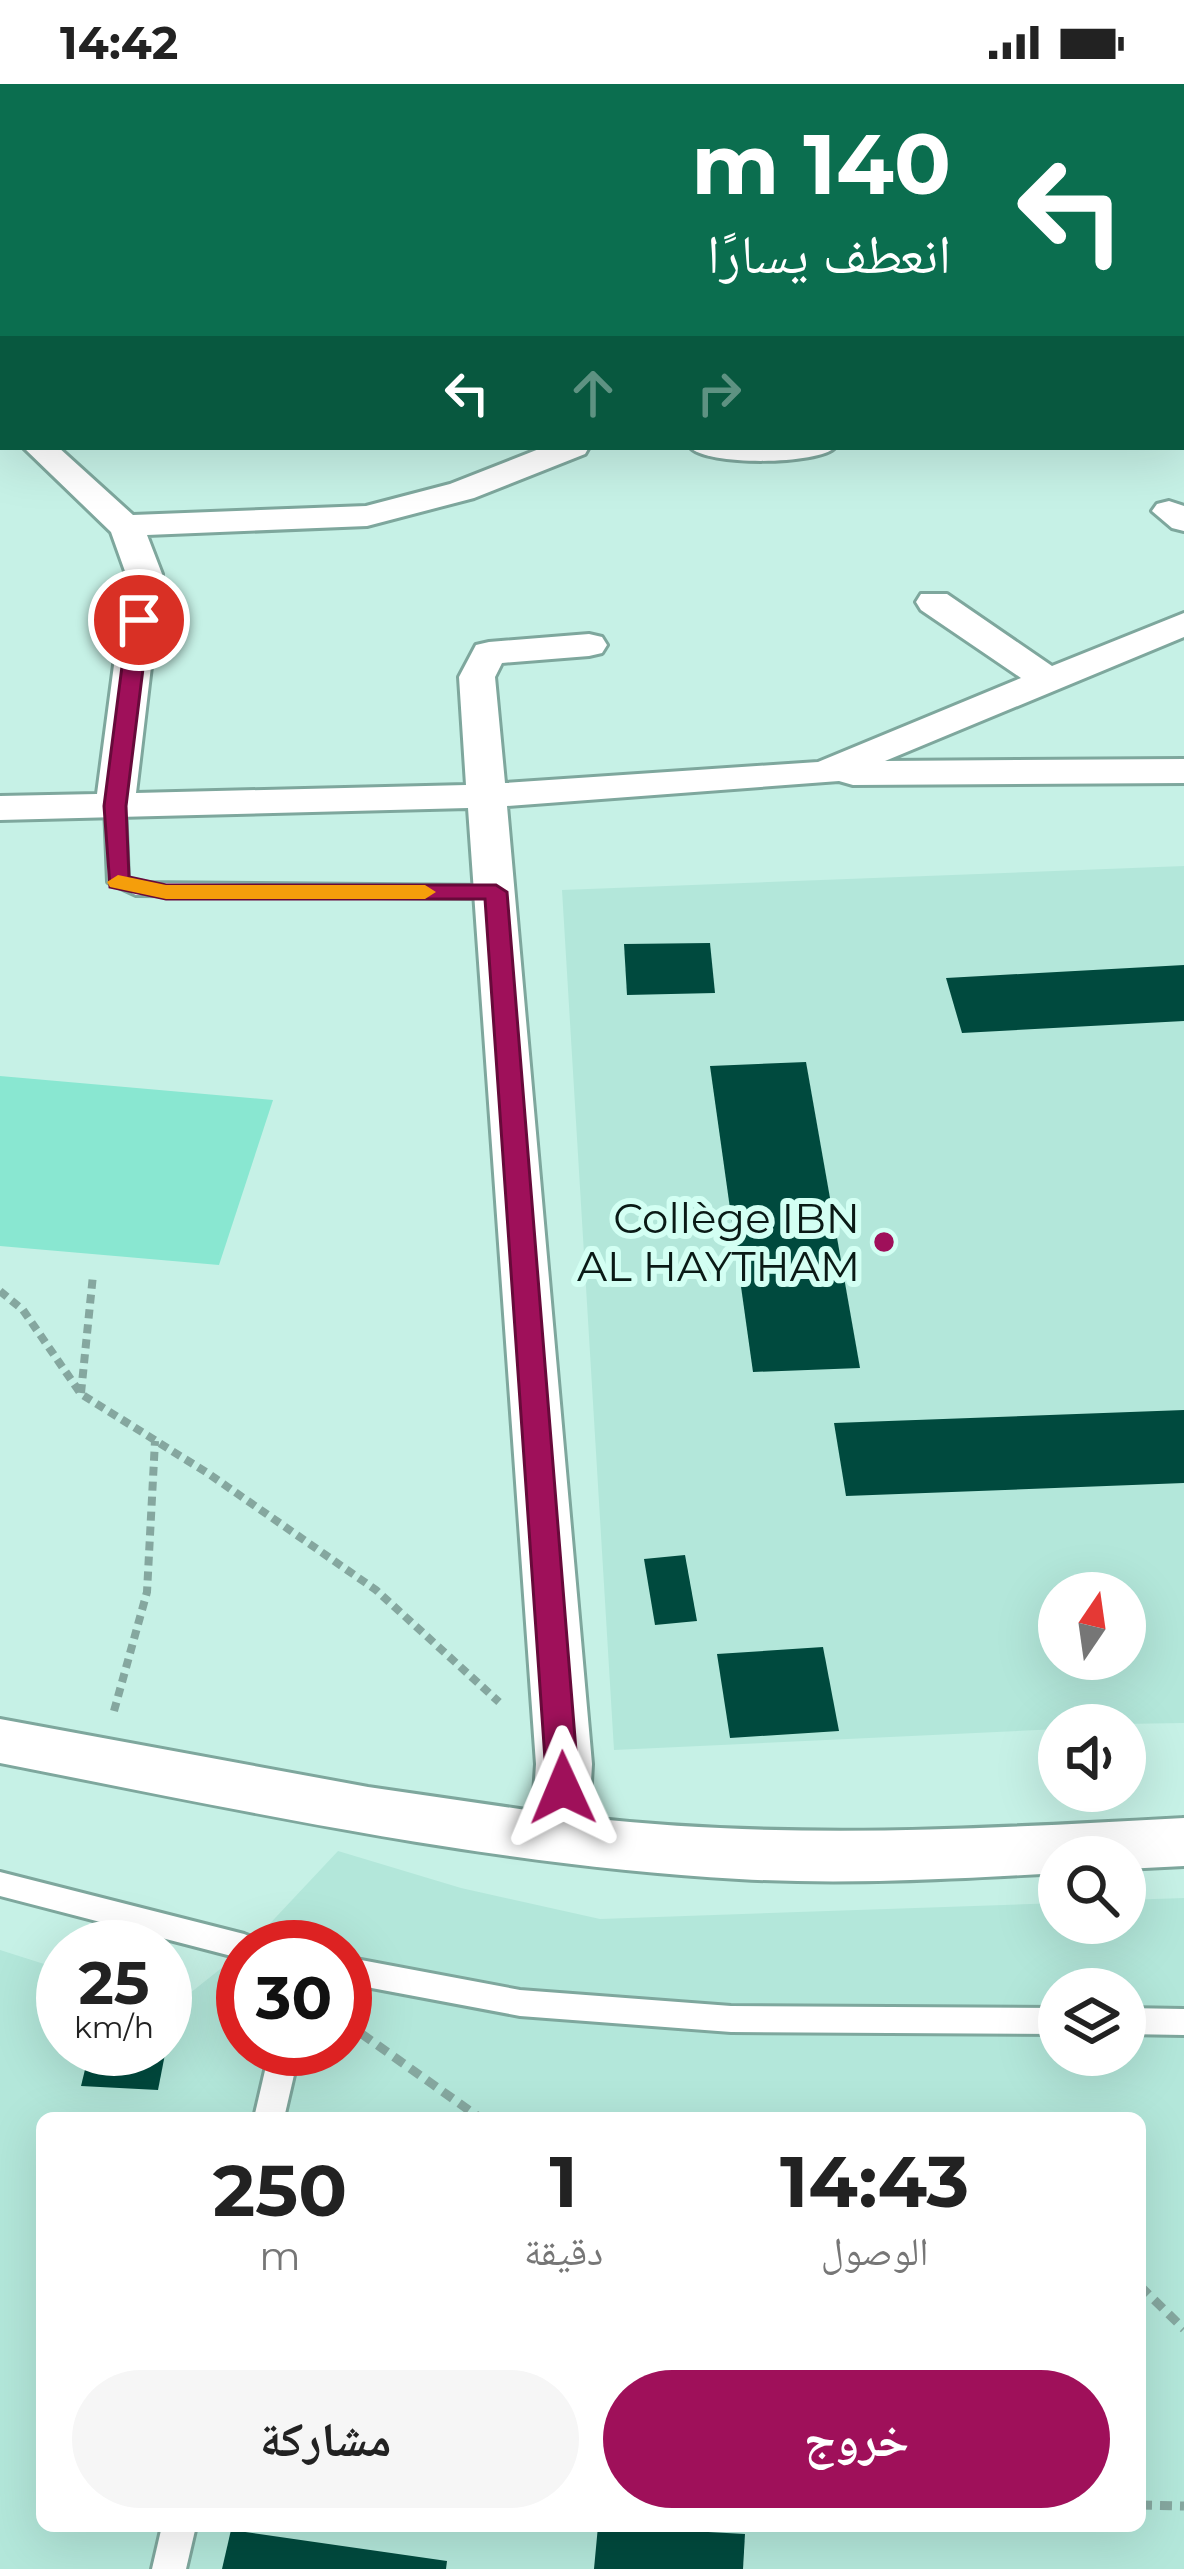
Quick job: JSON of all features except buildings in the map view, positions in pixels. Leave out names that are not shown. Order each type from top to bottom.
[{"type":"street","points":[[42,450],[125,526],[145,574],[115,806]]},
{"type":"street","points":[[125,526],[367,516],[463,491],[566,450]]},
{"type":"street","points":[[934,602],[1051,682]]},
{"type":"street","points":[[824,773],[1184,624]]},
{"type":"street","points":[[559,1839],[564,1764],[477,677],[483,658],[519,648],[589,645]]},
{"type":"street","points":[[0,808],[488,796],[824,773],[1184,771]]},
{"type":"street","points":[[0,1741],[559,1839],[741,1855],[1184,1842]]},
{"type":"lane","points":[[115,806],[118,882],[136,889],[496,892]]},
{"type":"lane","points":[[0,1884],[216,1940]]},
{"type":"lane","points":[[372,1975],[520,2003],[731,2019],[1038,2021]]},
{"type":"lane","points":[[1146,2021],[1184,2021]]},
{"type":"lane","points":[[270,2112],[279,2076]]},
{"type":"lane","points":[[169,2569],[177,2532]]},
{"type":"path","points":[[81,1394],[93,1275]]},
{"type":"path","points":[[0,1292],[22,1310],[81,1394],[376,1591],[564,1764]]},
{"type":"path","points":[[104,1761],[123,1670],[147,1592],[155,1441]]},
{"type":"path","points":[[372,2041],[471,2112]]},
{"type":"path","points":[[1146,2293],[1184,2329]]},
{"type":"path","points":[[1146,2505],[1184,2506]]},
{"type":"shaded area","name":"Collège IBN AL HAYTHAM","points":[[1184,866],[1184,1723],[1146,1724],[1146,1704],[1038,1704],[1038,1730],[614,1750],[562,890]]},
{"type":"shaded area","points":[[338,1851],[461,1888],[600,1919],[1038,1904],[1038,1944],[1146,1944],[1146,1899],[1184,1898],[1184,2569],[0,2569],[0,1950],[36,1961],[36,2076],[192,2076],[192,1992],[216,1972],[216,2076],[372,2076],[372,1920],[273,1920]]},
{"type":"green space","points":[[0,1076],[273,1100],[219,1265],[0,1246]]},
{"type":"slow traffic","points":[[118,882],[166,892],[425,892]]},
{"type":"place","name":"Collège IBN AL HAYTHAM","points":[[884,1242]]},
{"type":"route","points":[[139,620],[115,806],[118,882],[166,892],[496,892],[563,1788]]}]
